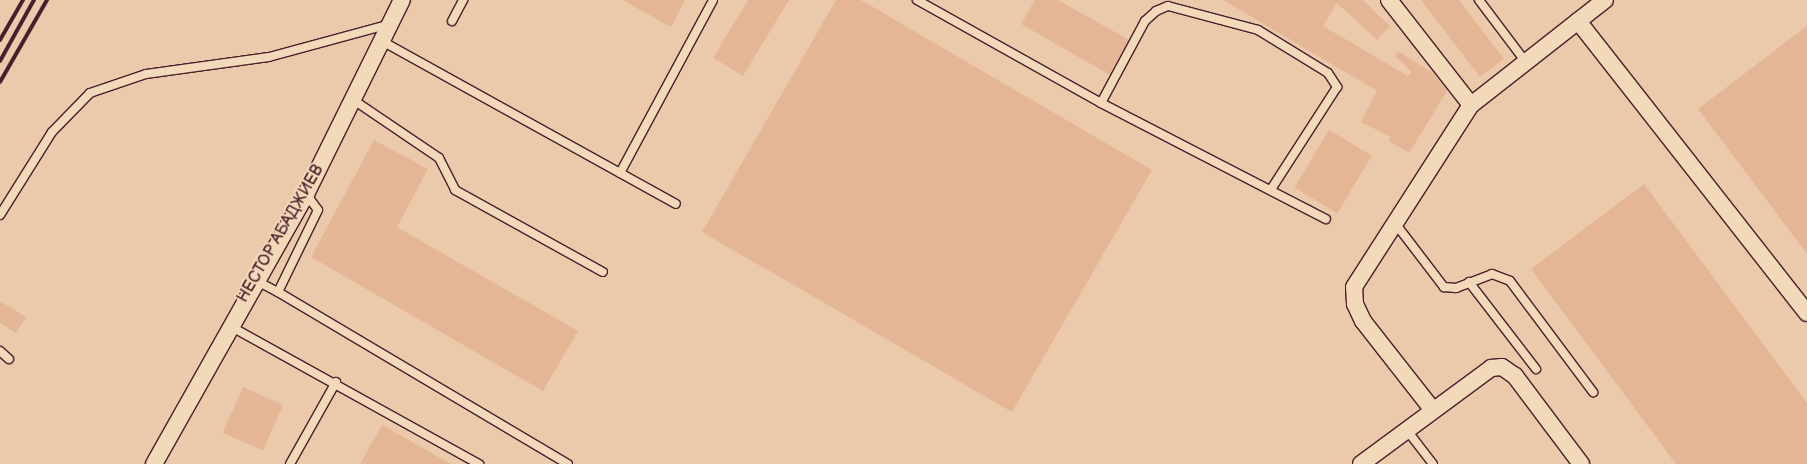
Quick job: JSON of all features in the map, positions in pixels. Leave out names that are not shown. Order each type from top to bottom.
[{"type":"street","name":"НЕСТОР АБАДЖИЕВ","points":[[154,464],[228,325],[306,194],[387,25],[402,0]]},
{"type":"street","points":[[1389,0],[1471,105]]},
{"type":"street","points":[[1432,409],[1355,304],[1354,288],[1471,105],[1605,0]]},
{"type":"street","points":[[1578,21],[1807,313]]},
{"type":"street","points":[[1362,464],[1406,428],[1491,368],[1502,367],[1515,376],[1581,464]]},
{"type":"lane","points":[[452,20],[463,0]]},
{"type":"lane","points":[[620,173],[713,0]]},
{"type":"lane","points":[[917,0],[1101,102],[1272,188],[1326,219]]},
{"type":"lane","points":[[1479,0],[1525,61]]},
{"type":"lane","points":[[1101,102],[1145,21],[1156,11],[1168,6],[1258,30],[1328,73],[1337,87],[1272,188]]},
{"type":"lane","points":[[0,215],[52,132],[90,93],[146,74],[269,57],[387,25]]},
{"type":"lane","points":[[380,40],[676,204]]},
{"type":"lane","points":[[352,99],[439,158],[455,190],[603,272]]},
{"type":"lane","points":[[278,292],[318,210],[306,194]]},
{"type":"lane","points":[[1395,223],[1444,287],[1469,282],[1492,274],[1510,281],[1593,392]]},
{"type":"lane","points":[[255,280],[568,464]]},
{"type":"lane","points":[[1469,282],[1536,369]]},
{"type":"lane","points":[[228,325],[336,382],[479,464]]},
{"type":"lane","points":[[0,352],[9,359]]},
{"type":"lane","points":[[290,464],[336,382]]},
{"type":"lane","points":[[1406,428],[1433,464]]},
{"type":"shaded area","points":[[0,0],[1807,0],[1807,464],[0,464]]},
{"type":"building","points":[[622,0],[685,0],[671,27]]},
{"type":"building","points":[[748,0],[789,0],[743,76],[713,58]]},
{"type":"building","points":[[836,0],[861,0],[1152,170],[1012,412],[702,232]]},
{"type":"building","points":[[1035,0],[1058,0],[1129,40],[1110,75],[1021,24]]},
{"type":"building","points":[[1223,0],[1363,0],[1390,26],[1377,40],[1337,3],[1323,26],[1408,76],[1412,72],[1395,56],[1398,51],[1433,73],[1447,91],[1409,153],[1389,141],[1391,137],[1361,122],[1377,91]]},
{"type":"building","points":[[1421,0],[1459,0],[1504,59],[1480,77]]},
{"type":"building","points":[[1807,26],[1807,254],[1698,109]]},
{"type":"building","points":[[1329,130],[1372,156],[1337,213],[1294,187]]},
{"type":"building","points":[[374,140],[428,169],[397,227],[578,331],[543,391],[311,257]]},
{"type":"building","points":[[1644,184],[1807,403],[1807,464],[1676,464],[1531,269]]},
{"type":"building","points":[[0,301],[26,317],[16,333],[0,323]]},
{"type":"building","points":[[243,387],[283,405],[263,451],[223,433]]},
{"type":"building","points":[[382,425],[451,464],[360,464]]},
{"type":"railway","points":[[0,40],[23,0]]},
{"type":"railway","points":[[0,61],[34,0]]},
{"type":"railway","points":[[0,82],[47,0]]}]
